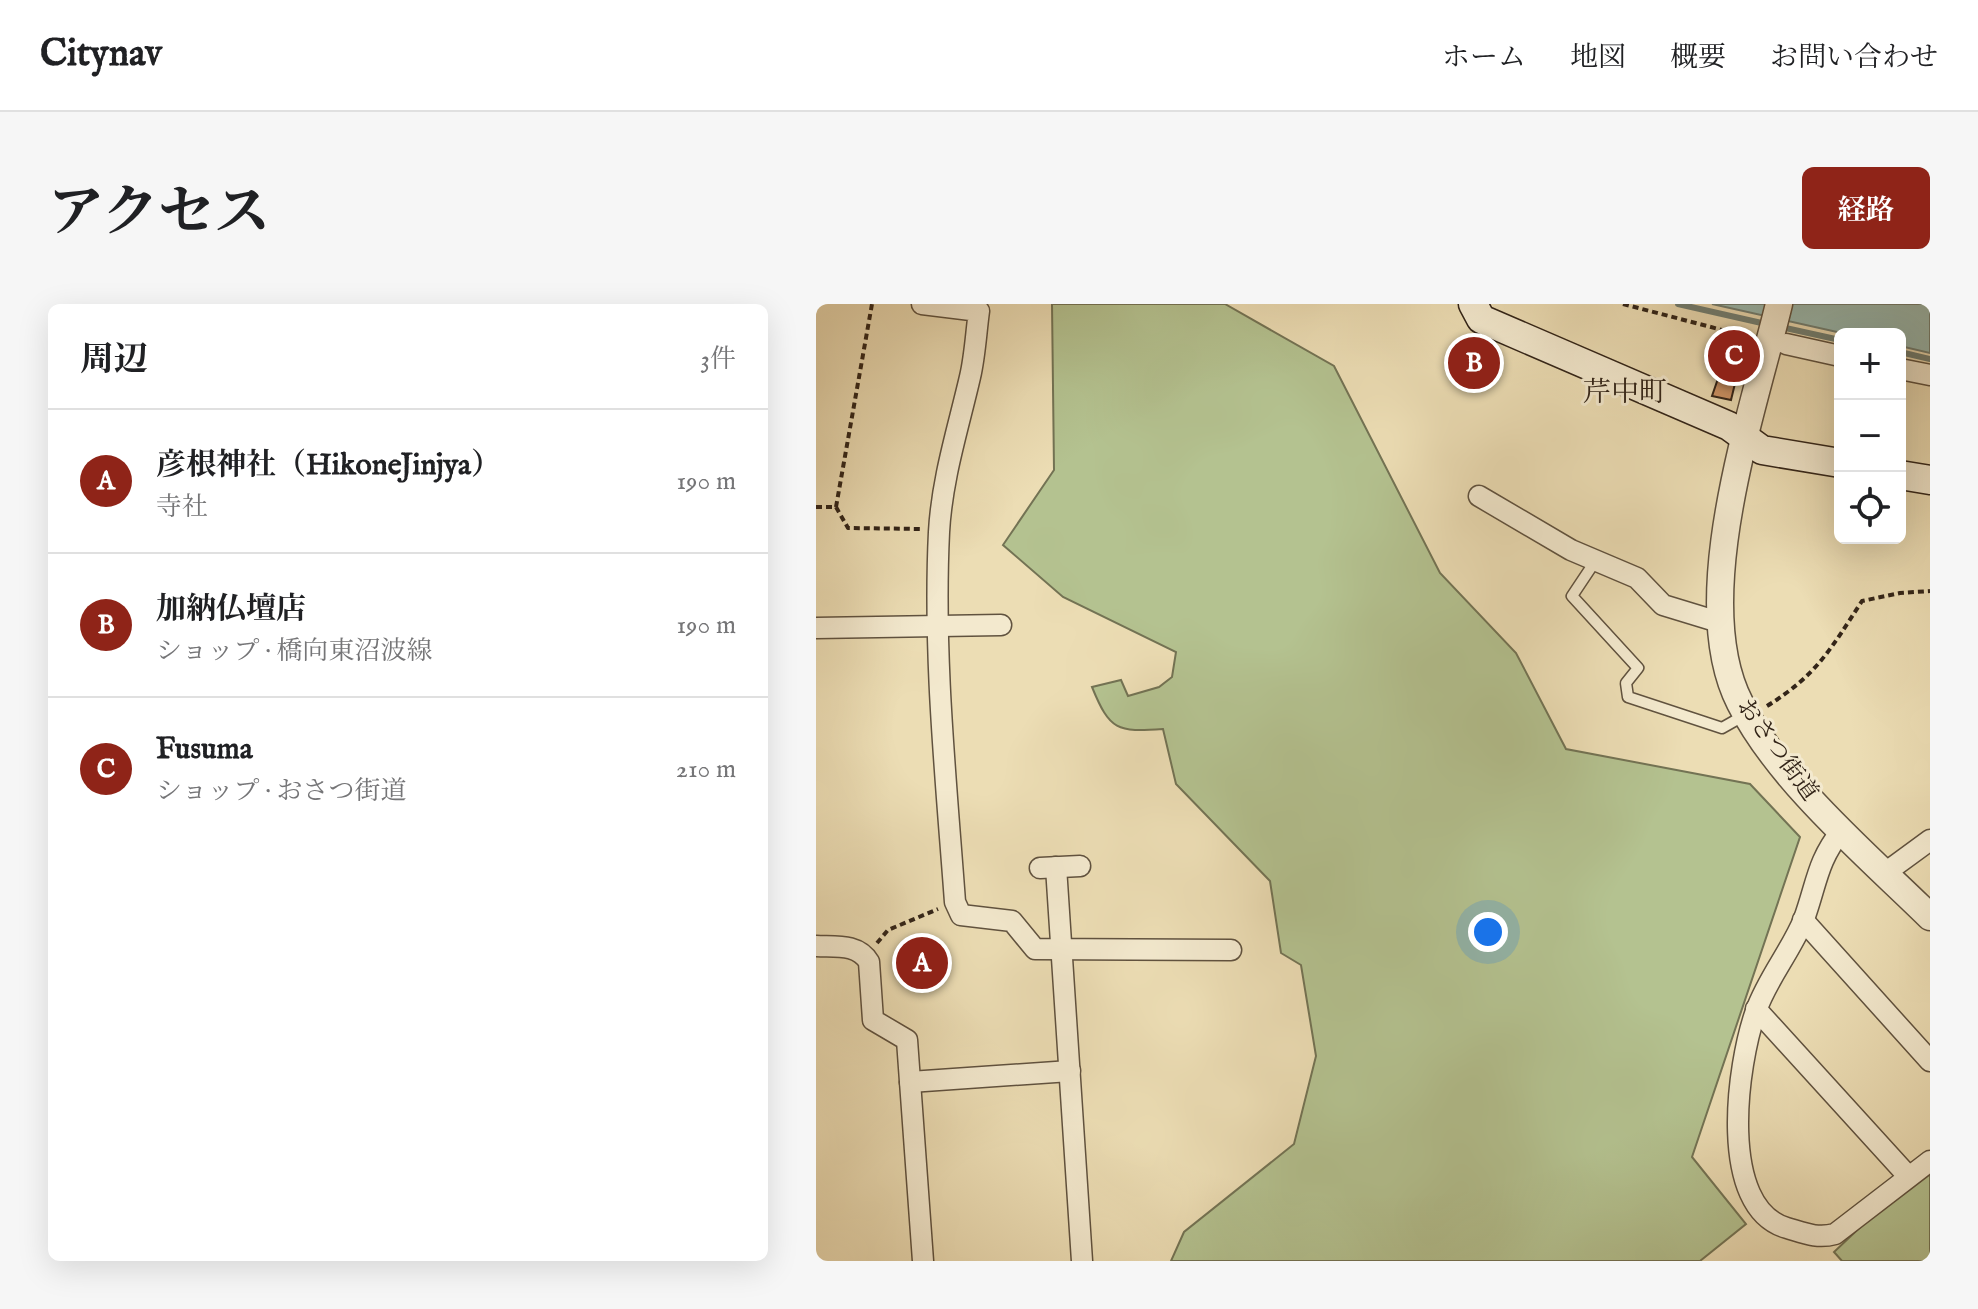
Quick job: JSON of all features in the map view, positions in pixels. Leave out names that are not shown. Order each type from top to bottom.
[{"type":"main road","points":[[1473,304],[1481,319],[1729,426],[1762,450],[1834,462]]},
{"type":"main road","points":[[1906,476],[1930,480]]},
{"type":"street","points":[[922,304],[979,311],[970,375],[949,452],[939,530],[938,625],[955,902],[961,915],[1012,921],[1035,949],[1231,950]]},
{"type":"street","name":"おさつ街道","points":[[1779,304],[1745,439],[1722,567],[1725,661],[1752,713],[1805,791],[1930,917]]},
{"type":"street","points":[[1770,339],[1834,355]]},
{"type":"street","points":[[1906,370],[1930,375]]},
{"type":"street","points":[[1479,496],[1571,550],[1637,578],[1663,605],[1722,623]]},
{"type":"street","points":[[816,628],[1001,625]]},
{"type":"street","points":[[1842,830],[1824,853],[1803,920],[1756,1009],[1739,1089],[1740,1156],[1748,1190],[1757,1209],[1777,1225],[1821,1238],[1835,1234],[1930,1161]]},
{"type":"street","points":[[1885,873],[1930,840]]},
{"type":"street","points":[[1080,866],[1048,868],[1061,949],[1082,1261]]},
{"type":"street","points":[[1803,920],[1930,1061]]},
{"type":"street","points":[[816,946],[855,948],[865,954],[869,962],[873,1020],[907,1040],[923,1261]]},
{"type":"street","points":[[1756,1009],[1908,1176]]},
{"type":"street","points":[[910,1082],[1070,1071]]},
{"type":"lane","points":[[1596,560],[1572,596],[1638,668],[1626,683],[1628,697],[1722,728],[1752,713]]},
{"type":"path","points":[[872,304],[836,507],[848,528],[939,530]]},
{"type":"path","points":[[1623,304],[1770,339]]},
{"type":"path","points":[[816,507],[836,507]]},
{"type":"path","points":[[1752,713],[1796,688],[1820,667],[1862,601],[1930,591]]},
{"type":"path","points":[[874,946],[888,930],[955,902]]},
{"type":"green space","points":[[1052,304],[1225,304],[1334,366],[1440,573],[1516,653],[1566,749],[1750,784],[1800,837],[1692,1157],[1746,1224],[1700,1261],[1171,1261],[1184,1232],[1294,1144],[1316,1056],[1301,965],[1281,953],[1270,881],[1176,784],[1163,729],[1135,730],[1117,726],[1104,713],[1092,687],[1121,680],[1128,696],[1159,687],[1172,677],[1176,652],[1063,597],[1003,545],[1054,470]]},
{"type":"green space","points":[[1930,1167],[1930,1261],[1842,1261],[1834,1252],[1910,1180]]},
{"type":"water","points":[[1712,304],[1930,304],[1930,353],[1906,347],[1906,328],[1834,328],[1834,331]]},
{"type":"building","points":[[1732,338],[1745,342],[1731,400],[1712,396]]},
{"type":"waterway","points":[[1678,304],[1766,324]]},
{"type":"waterway","points":[[1781,327],[1834,339]]},
{"type":"waterway","points":[[1906,353],[1930,359]]},
{"type":"place","name":"Fusuma","points":[[1734,356]]},
{"type":"place","name":"加納仏壇店","points":[[1474,363]]},
{"type":"place","name":"彦根神社（HikoneJinjya）","points":[[922,963]]},
{"type":"district","name":"芹中町","points":[[1625,391]]}]
